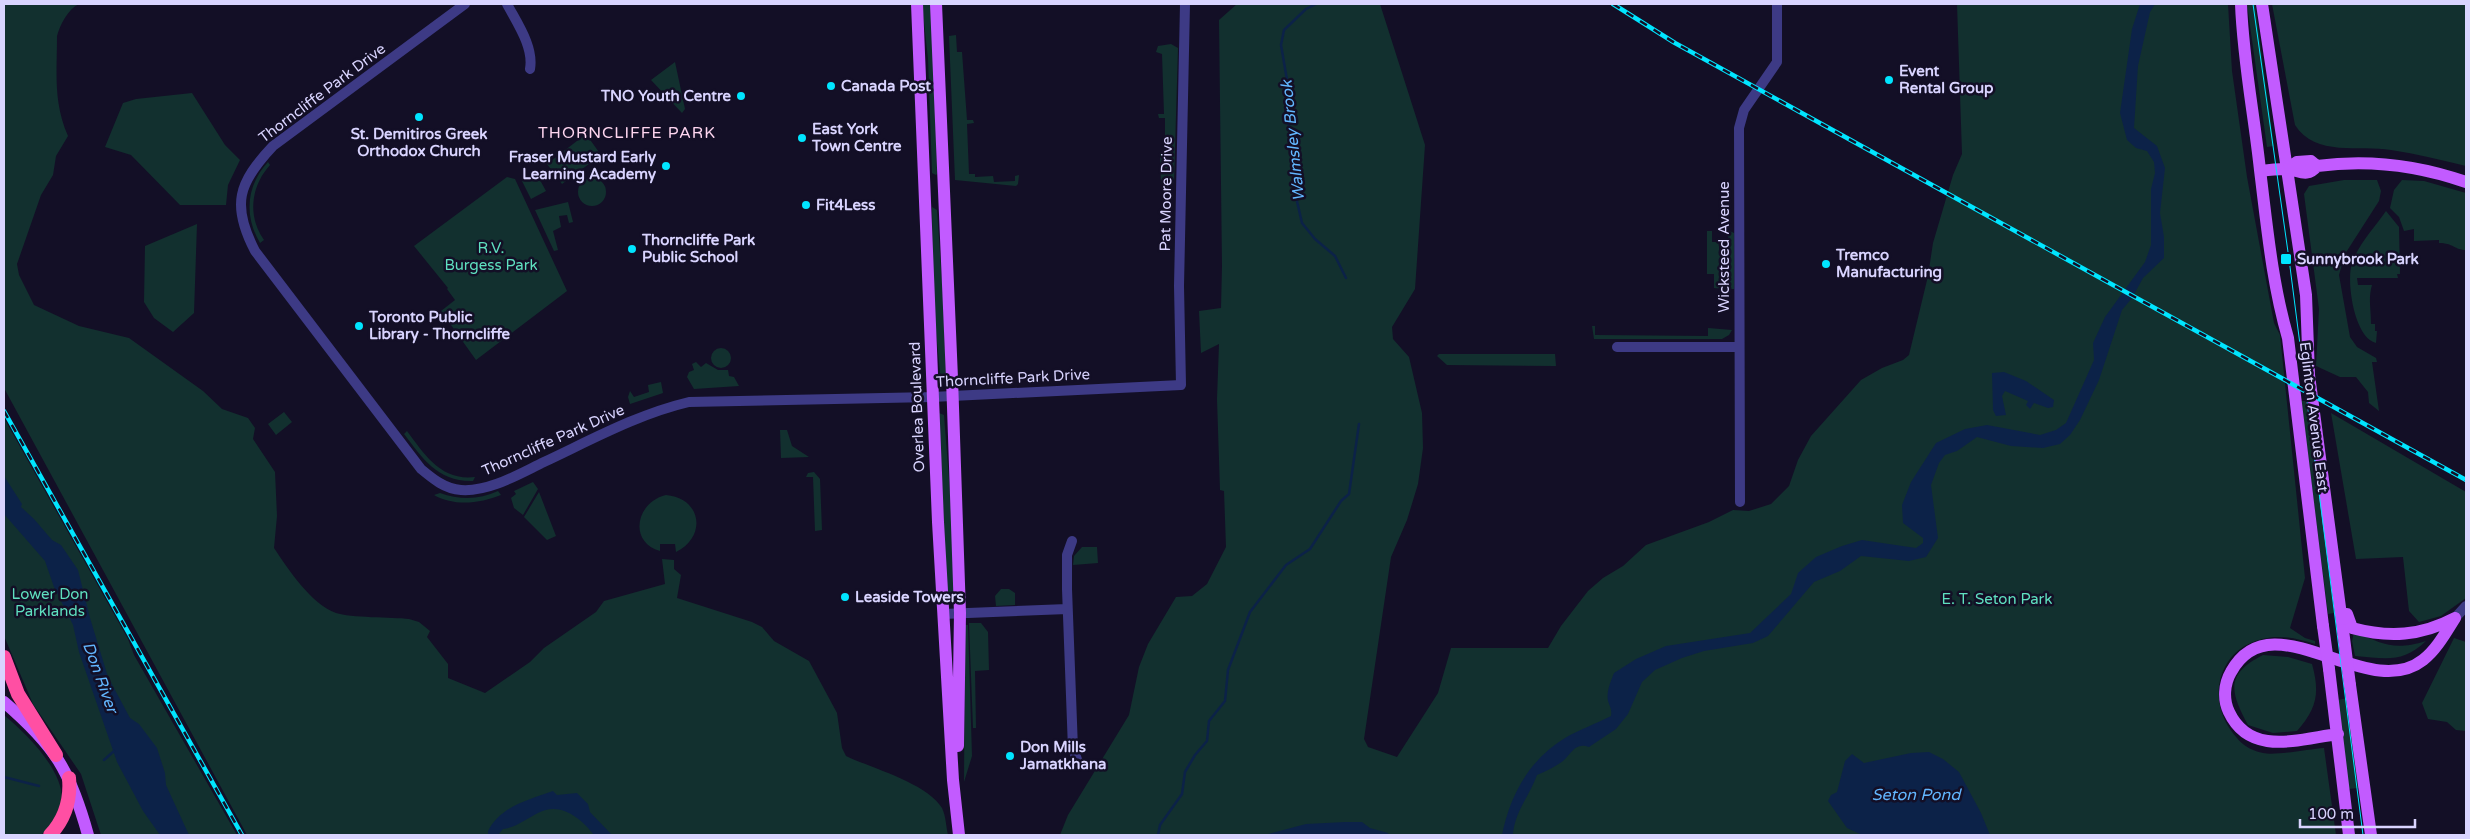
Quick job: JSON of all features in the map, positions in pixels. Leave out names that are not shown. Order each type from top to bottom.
[{"type":"highway","points":[[4,658],[18,694],[56,755]]},
{"type":"highway","points":[[50,835],[62,822],[71,792],[69,778]]},
{"type":"main road","name":"Overlea Boulevard","points":[[917,4],[930,285],[932,397],[953,780],[959,835]]},
{"type":"main road","name":"Overlea Boulevard","points":[[936,4],[960,613],[957,808]]},
{"type":"main road","name":"Eglinton Avenue East","points":[[2241,4],[2247,79],[2261,191],[2276,288],[2288,338],[2349,835]]},
{"type":"main road","name":"Eglinton Avenue East","points":[[2262,4],[2287,169],[2292,188],[2306,295],[2309,374],[2370,835]]},
{"type":"main road","points":[[2260,171],[2287,169],[2297,162],[2311,161],[2317,166],[2342,163],[2389,164],[2432,170],[2466,182]]},
{"type":"main road","points":[[2330,529],[2349,624],[2352,628],[2392,636],[2442,625],[2455,618]]},
{"type":"main road","points":[[2338,734],[2271,743],[2252,738],[2243,732],[2233,720],[2228,709],[2226,688],[2231,671],[2244,655],[2262,646],[2272,645],[2293,646],[2381,672],[2404,669],[2423,660],[2430,653],[2455,618]]},
{"type":"main road","points":[[4,702],[31,725],[56,755],[69,778],[88,835]]},
{"type":"street","name":"Thorncliffe Park Drive","points":[[465,4],[273,146],[255,165],[245,183],[241,200],[244,229],[255,251],[421,469],[436,482],[459,490],[478,489],[530,469],[659,409],[689,402],[932,397],[1181,385]]},
{"type":"street","points":[[507,4],[528,48],[531,57],[530,69]]},
{"type":"street","name":"Pat Moore Drive","points":[[1181,385],[1179,286],[1185,4]]},
{"type":"street","name":"Wicksteed Avenue","points":[[1740,502],[1738,347],[1739,128],[1744,110],[1777,62],[1777,4]]},
{"type":"street","points":[[1617,347],[1738,347]]},
{"type":"street","points":[[1072,541],[1067,555],[1068,609],[1073,749],[1078,762]]},
{"type":"street","points":[[2455,618],[2466,606]]},
{"type":"street","points":[[943,614],[1068,609]]},
{"type":"green space","points":[[4,4],[79,4],[65,18],[57,36],[58,99],[68,136],[56,156],[53,175],[41,195],[17,264],[19,275],[34,305],[79,326],[129,338],[203,391],[222,409],[248,418],[255,428],[253,439],[275,472],[277,516],[274,548],[301,585],[318,602],[342,615],[409,619],[419,622],[430,631],[427,637],[448,664],[448,678],[485,693],[530,662],[544,648],[596,612],[604,601],[665,584],[662,559],[674,560],[674,569],[681,575],[677,598],[752,622],[762,627],[774,641],[809,661],[837,713],[842,748],[846,756],[898,777],[935,799],[942,808],[948,835],[247,835],[4,388]]},
{"type":"green space","points":[[922,4],[932,4],[936,175],[932,173],[928,59]]},
{"type":"green space","name":"E. T. Seton Park","points":[[1237,4],[1380,4],[1425,145],[1415,289],[1392,327],[1393,339],[1409,357],[1422,413],[1423,448],[1418,484],[1407,520],[1391,557],[1364,739],[1368,747],[1397,757],[1438,693],[1451,648],[1548,648],[1561,626],[1588,591],[1603,578],[1623,566],[1646,545],[1709,522],[1733,510],[1749,511],[1771,504],[1789,486],[1798,460],[1811,436],[1861,380],[1882,368],[1903,360],[1909,355],[1928,276],[1933,243],[1953,175],[1962,154],[1957,4],[2228,4],[2232,71],[2247,177],[2274,323],[2280,335],[2305,578],[2290,628],[2305,638],[2315,641],[2315,644],[2296,639],[2276,637],[2248,644],[2236,652],[2227,663],[2219,688],[2219,702],[2223,716],[2230,729],[2240,742],[2252,750],[2276,754],[2324,748],[2336,835],[1060,835],[1068,815],[1129,715],[1139,667],[1148,644],[1176,597],[1192,596],[1207,584],[1226,547],[1224,491],[1220,490],[1217,399],[1219,344],[1201,353],[1199,311],[1221,308],[1219,20]]},
{"type":"green space","points":[[2247,4],[2255,4],[2274,146],[2267,147]]},
{"type":"green space","points":[[2272,4],[2466,4],[2466,166],[2391,150],[2326,146],[2314,142],[2304,135],[2295,125]]},
{"type":"green space","points":[[956,35],[957,52],[962,52],[967,120],[973,120],[974,123],[967,124],[969,174],[975,174],[975,177],[993,176],[994,182],[1015,181],[1015,176],[1019,175],[1016,186],[955,180],[949,36]]},
{"type":"green space","points":[[1171,44],[1178,48],[1174,183],[1166,187],[1161,183],[1160,154],[1165,153],[1165,118],[1159,118],[1158,114],[1164,114],[1162,54],[1156,52],[1158,46]]},
{"type":"green space","points":[[675,62],[685,109],[682,113],[651,80]]},
{"type":"green space","points":[[192,93],[225,145],[240,160],[228,185],[226,205],[180,205],[131,155],[105,147],[123,103],[136,99]]},
{"type":"green space","points":[[586,134],[601,155],[562,184],[547,164]]},
{"type":"green space","points":[[268,162],[270,165],[255,192],[253,211],[255,221],[264,240],[260,243],[251,222],[250,201],[255,181]]},
{"type":"green space","points":[[535,171],[546,191],[531,199],[522,181]]},
{"type":"green space","name":"R.V. Burgess Park","points":[[507,177],[515,179],[567,291],[476,360],[441,311],[455,300],[448,288],[414,246]]},
{"type":"green space","points":[[592,178],[602,182],[606,192],[602,202],[592,206],[582,202],[578,192],[582,182]]},
{"type":"green space","points":[[2344,180],[2377,180],[2381,191],[2379,201],[2345,254],[2339,275],[2350,337],[2357,347],[2376,358],[2377,362],[2372,362],[2379,411],[2369,403],[2368,392],[2356,377],[2340,377],[2316,366],[2319,309],[2304,194],[2309,186]]},
{"type":"green space","points":[[2402,180],[2424,181],[2466,193],[2466,250],[2439,243],[2439,240],[2414,241],[2414,229],[2404,231],[2399,217],[2390,208],[2394,190]]},
{"type":"green space","points":[[568,202],[573,222],[569,223],[567,215],[559,216],[561,227],[553,231],[558,250],[554,251],[535,210]]},
{"type":"green space","points":[[932,207],[937,210],[943,296],[946,375],[943,376],[940,373],[933,299]]},
{"type":"green space","points":[[2386,211],[2399,227],[2400,274],[2397,274],[2398,278],[2357,278],[2358,285],[2372,285],[2370,299],[2371,324],[2375,324],[2375,331],[2377,331],[2376,343],[2368,339],[2357,320],[2351,295],[2350,271],[2358,250]]},
{"type":"green space","points":[[197,224],[194,313],[173,332],[154,318],[144,302],[145,246]]},
{"type":"green space","points":[[1728,230],[1734,233],[1734,289],[1727,289],[1727,268],[1722,257],[1724,250],[1728,250]]},
{"type":"green space","points":[[1707,231],[1712,231],[1712,242],[1719,242],[1719,250],[1722,250],[1720,257],[1725,268],[1726,289],[1714,288],[1714,274],[1707,274]]},
{"type":"green space","points":[[1592,326],[1595,326],[1595,335],[1708,336],[1708,328],[1732,330],[1729,335],[1722,339],[1594,339]]},
{"type":"green space","points":[[717,348],[725,348],[731,354],[731,362],[725,368],[717,368],[711,362],[711,354]]},
{"type":"green space","points":[[1439,354],[1555,354],[1556,366],[1447,365],[1437,356]]},
{"type":"green space","points":[[696,362],[701,367],[706,363],[718,370],[728,370],[729,376],[734,377],[739,386],[694,389],[687,377],[689,372],[694,370],[692,364]]},
{"type":"green space","points":[[661,382],[663,393],[630,404],[628,397],[630,391],[634,397],[649,392],[648,385]]},
{"type":"green space","points":[[2301,401],[2307,401],[2334,613],[2328,614]]},
{"type":"green space","points":[[284,412],[292,422],[276,435],[268,424]]},
{"type":"green space","points":[[939,413],[944,415],[951,505],[954,597],[951,599],[947,599]]},
{"type":"green space","points":[[2331,413],[2466,492],[2466,598],[2441,616],[2419,622],[2409,611],[2403,557],[2356,559]]},
{"type":"green space","name":"Lower Don Parklands","points":[[4,418],[128,639],[134,655],[237,835],[101,835],[81,774],[33,704],[4,636]]},
{"type":"green space","points":[[780,430],[787,430],[792,446],[809,457],[781,458]]},
{"type":"green space","points":[[407,431],[427,457],[443,471],[463,477],[475,477],[473,481],[450,478],[432,467],[404,434]]},
{"type":"green space","points":[[814,472],[820,479],[822,530],[815,531],[813,477],[806,477],[808,473]]},
{"type":"green space","points":[[533,482],[538,489],[523,515],[514,508],[511,498],[516,494],[514,491]]},
{"type":"green space","points":[[498,491],[501,495],[477,502],[451,501],[434,495],[440,493],[469,498],[484,496]]},
{"type":"green space","points":[[539,492],[556,536],[547,540],[524,517]]},
{"type":"green space","points":[[666,495],[687,503],[693,510],[696,519],[693,537],[676,552],[675,544],[660,544],[660,551],[650,546],[643,539],[640,531],[642,513],[656,499]]},
{"type":"green space","points":[[1082,547],[1097,547],[1098,563],[1073,565],[1074,556]]},
{"type":"green space","points":[[1001,589],[1009,589],[1015,593],[1015,605],[996,606],[995,596]]},
{"type":"green space","points":[[969,623],[981,623],[988,632],[989,670],[975,671],[976,728],[973,728]]},
{"type":"green space","points":[[965,625],[968,625],[972,756],[964,782]]},
{"type":"green space","points":[[2354,632],[2373,640],[2397,646],[2426,641],[2409,653],[2393,658],[2355,656],[2352,641]]},
{"type":"green space","points":[[2454,638],[2466,642],[2466,731],[2456,730],[2447,722],[2428,719],[2422,703]]},
{"type":"green space","points":[[2263,655],[2288,657],[2312,664],[2316,683],[2315,700],[2309,715],[2297,731],[2273,733],[2248,725],[2237,703],[2234,685],[2237,677],[2242,669]]},
{"type":"green space","points":[[2347,698],[2359,788],[2348,789],[2338,700]]},
{"type":"green space","points":[[4,715],[24,733],[44,756],[59,782],[62,795],[60,811],[47,830],[41,835],[4,835]]},
{"type":"water","points":[[2140,4],[2155,4],[2150,12],[2138,66],[2134,128],[2157,146],[2165,168],[2160,213],[2164,237],[2164,258],[2143,278],[2132,298],[2122,310],[2099,380],[2080,420],[2070,435],[2060,444],[2043,448],[2011,446],[1977,437],[1957,451],[1945,455],[1939,463],[1931,485],[1938,538],[1926,557],[1909,561],[1861,556],[1840,571],[1814,582],[1768,636],[1753,643],[1704,651],[1655,670],[1642,682],[1628,714],[1616,729],[1589,747],[1577,747],[1563,761],[1537,775],[1516,819],[1513,835],[1502,835],[1510,806],[1516,793],[1531,768],[1541,757],[1565,738],[1611,716],[1608,694],[1614,673],[1636,659],[1666,646],[1750,633],[1791,594],[1798,573],[1816,557],[1842,546],[1862,540],[1916,548],[1923,543],[1923,538],[1903,523],[1902,505],[1911,482],[1936,443],[1965,429],[1987,425],[2040,435],[2056,430],[2066,423],[2094,360],[2093,343],[2105,317],[2145,262],[2151,245],[2151,189],[2155,173],[2154,162],[2147,151],[2136,148],[2127,140],[2120,113],[2132,29]]},
{"type":"water","points":[[2004,372],[2026,381],[2054,400],[2053,407],[2048,408],[2034,403],[2030,409],[2026,405],[2028,401],[2005,391],[2002,396],[2006,415],[1996,416],[1993,410],[1992,373]]},
{"type":"water","name":"Don River","points":[[4,476],[22,504],[21,507],[52,540],[61,545],[78,570],[108,677],[130,718],[139,724],[157,748],[165,773],[166,785],[189,835],[160,835],[143,811],[117,762],[79,652],[73,625],[54,587],[45,561],[4,514]]},
{"type":"water","name":"Seton Pond","points":[[1929,752],[1943,759],[1959,772],[1981,813],[1990,835],[1862,835],[1847,828],[1828,801],[1831,795],[1837,792],[1845,761],[1852,754],[1864,763],[1911,753]]},
{"type":"water","points":[[553,791],[557,795],[577,793],[588,804],[590,812],[612,835],[594,835],[576,817],[562,810],[554,809],[538,813],[517,825],[503,829],[498,835],[488,835],[493,822],[500,815],[516,805]]},
{"type":"water","points":[[1362,822],[1370,828],[1388,833],[1389,835],[1264,835],[1306,824]]},
{"type":"waterway","name":"Walmsley Brook","points":[[1316,4],[1306,9],[1284,30],[1281,45],[1287,80],[1287,121],[1295,142],[1296,197],[1302,223],[1315,239],[1335,256],[1346,278]]},
{"type":"waterway","name":"Walmsley Brook","points":[[1158,835],[1160,825],[1182,794],[1185,772],[1195,755],[1207,741],[1209,721],[1225,701],[1228,670],[1250,612],[1286,565],[1310,549],[1341,501],[1349,494],[1359,424]]},
{"type":"waterway","points":[[104,760],[114,751]]},
{"type":"waterway","points":[[4,777],[39,786]]},
{"type":"tram line","points":[[2253,4],[2289,259],[2363,835]]},
{"type":"railway","points":[[1613,4],[1675,43],[2466,480]]},
{"type":"railway","points":[[4,411],[242,835]]},
{"type":"place","name":"Event Rental Group","points":[[1889,80]]},
{"type":"place","name":"Canada Post","points":[[831,86]]},
{"type":"place","name":"TNO Youth Centre","points":[[741,96]]},
{"type":"place","name":"St. Demitiros Greek Orthodox Church","points":[[419,117]]},
{"type":"place","name":"East York Town Centre","points":[[802,138]]},
{"type":"place","name":"Fraser Mustard Early Learning Academy","points":[[666,166]]},
{"type":"place","name":"Fit4Less","points":[[806,205]]},
{"type":"place","name":"Thorncliffe Park Public School","points":[[632,249]]},
{"type":"place","name":"Sunnybrook Park","points":[[2286,259]]},
{"type":"place","name":"Tremco Manufacturing","points":[[1826,264]]},
{"type":"place","name":"Toronto Public Library - Thorncliffe","points":[[359,326]]},
{"type":"place","name":"Leaside Towers","points":[[845,597]]},
{"type":"place","name":"Don Mills Jamatkhana","points":[[1010,756]]},
{"type":"district","name":"THORNCLIFFE PARK","points":[[627,132]]}]
